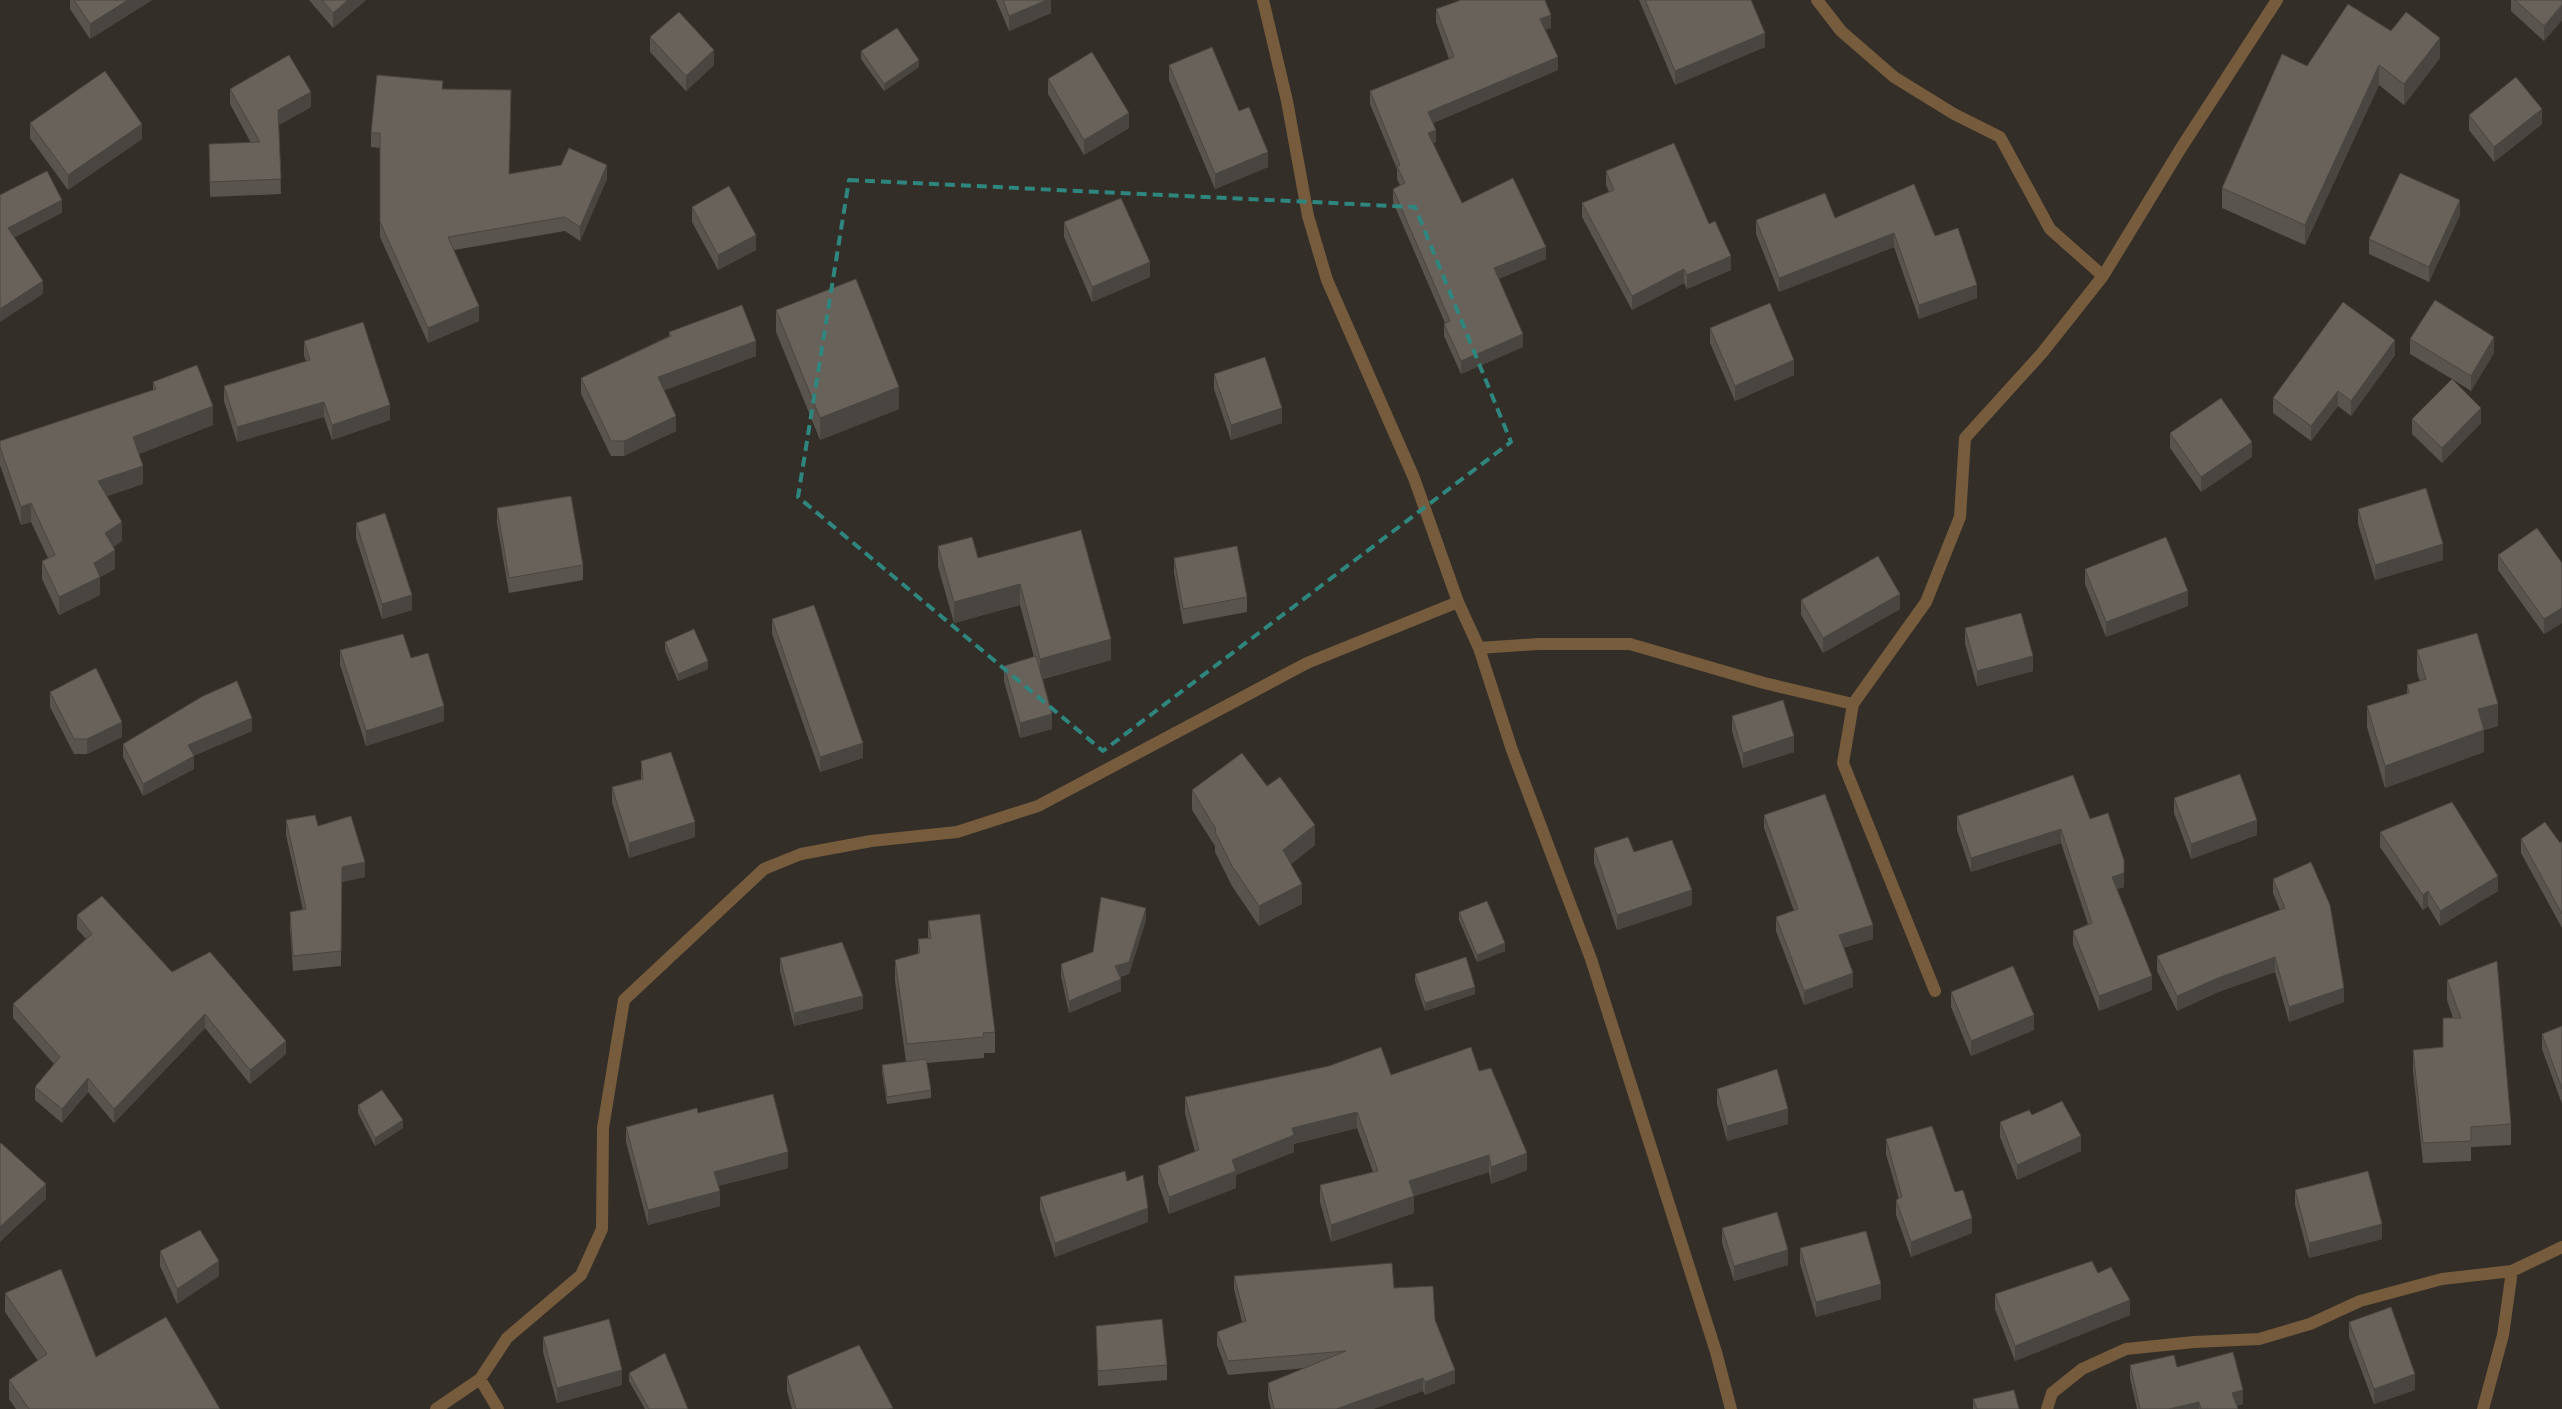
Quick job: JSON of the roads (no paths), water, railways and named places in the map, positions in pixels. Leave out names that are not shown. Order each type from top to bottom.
[{"type":"street","points":[[1264,0],[1287,101],[1308,216],[1327,280],[1414,478],[1458,602],[1480,648],[1512,750],[1591,959],[1716,1352],[1731,1409]]},
{"type":"street","points":[[1817,0],[1841,31],[1894,77],[1954,114],[2000,137],[2050,229],[2103,276]]},
{"type":"street","points":[[1935,991],[1843,763],[1853,704],[1926,602],[1960,517],[1965,438],[2042,353],[2103,276],[2181,148],[2277,0]]},
{"type":"street","points":[[436,1409],[480,1379],[507,1338],[581,1275],[602,1229],[603,1128],[624,1000],[764,869],[801,854],[871,841],[957,832],[1038,806],[1307,663],[1458,602]]},
{"type":"street","points":[[1480,648],[1538,644],[1630,644],[1764,683],[1853,704]]},
{"type":"street","points":[[2047,1409],[2052,1393],[2082,1369],[2126,1349],[2194,1342],[2259,1339],[2310,1324],[2360,1301],[2442,1280],[2512,1271],[2562,1247]]},
{"type":"street","points":[[2483,1409],[2503,1335],[2512,1271]]},
{"type":"street","points":[[480,1379],[498,1409]]}]
